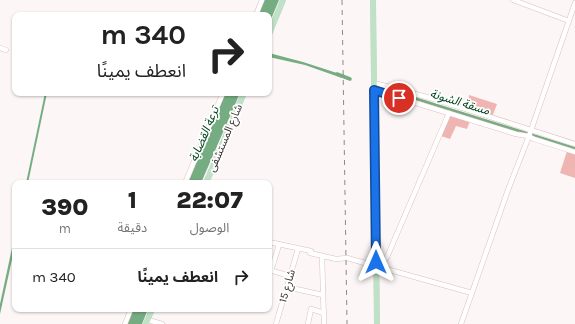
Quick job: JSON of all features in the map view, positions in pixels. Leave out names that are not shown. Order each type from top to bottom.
[{"type":"main road","points":[[272,27],[283,0]]},
{"type":"main road","points":[[373,0],[377,324]]},
{"type":"main road","name":"شارع المستشفى","points":[[207,180],[243,96]]},
{"type":"main road","points":[[147,322],[151,312]]},
{"type":"street","points":[[257,12],[262,0]]},
{"type":"street","points":[[514,0],[569,21]]},
{"type":"street","points":[[461,324],[575,3]]},
{"type":"street","points":[[0,48],[6,50]]},
{"type":"street","points":[[374,83],[456,106],[575,144]]},
{"type":"street","points":[[374,90],[516,134],[529,136],[575,152]]},
{"type":"street","points":[[186,180],[222,96]]},
{"type":"street","points":[[423,105],[425,97]]},
{"type":"street","points":[[376,264],[387,257],[451,114],[456,106]]},
{"type":"street","points":[[272,243],[336,259],[347,258],[376,264],[472,293]]},
{"type":"street","points":[[272,265],[279,245]]},
{"type":"street","name":"شارع 15","points":[[276,324],[298,249]]},
{"type":"street","points":[[322,256],[324,324]]},
{"type":"street","points":[[272,272],[290,276]]},
{"type":"street","points":[[287,287],[323,295]]},
{"type":"street","points":[[308,324],[312,309],[324,313]]},
{"type":"street","points":[[124,324],[130,312]]},
{"type":"street","points":[[147,322],[162,324]]},
{"type":"shaded area","points":[[264,0],[279,0],[272,17],[272,12],[259,12]]},
{"type":"shaded area","points":[[272,54],[340,74],[342,75],[342,78],[305,65],[272,58]]},
{"type":"shaded area","points":[[380,86],[575,147],[575,150],[380,89]]},
{"type":"shaded area","points":[[469,95],[497,104],[492,117],[468,109]]},
{"type":"shaded area","points":[[44,96],[46,96],[29,180],[27,180]]},
{"type":"shaded area","points":[[224,96],[239,96],[202,180],[189,180]]},
{"type":"shaded area","points":[[450,115],[470,121],[467,129],[456,126],[450,139],[441,136]]},
{"type":"shaded area","points":[[567,151],[575,153],[575,178],[560,173]]},
{"type":"shaded area","points":[[12,248],[12,260],[0,314],[0,304]]},
{"type":"shaded area","points":[[132,312],[147,312],[142,324],[126,324]]},
{"type":"waterway","name":"مسقة الشونة","points":[[337,74],[350,79]]},
{"type":"railway","points":[[342,0],[347,324]]},
{"type":"route","points":[[376,262],[374,90],[399,98]]},
{"type":"water label","name":"ترعة القضابة","points":[[204,134]]}]
